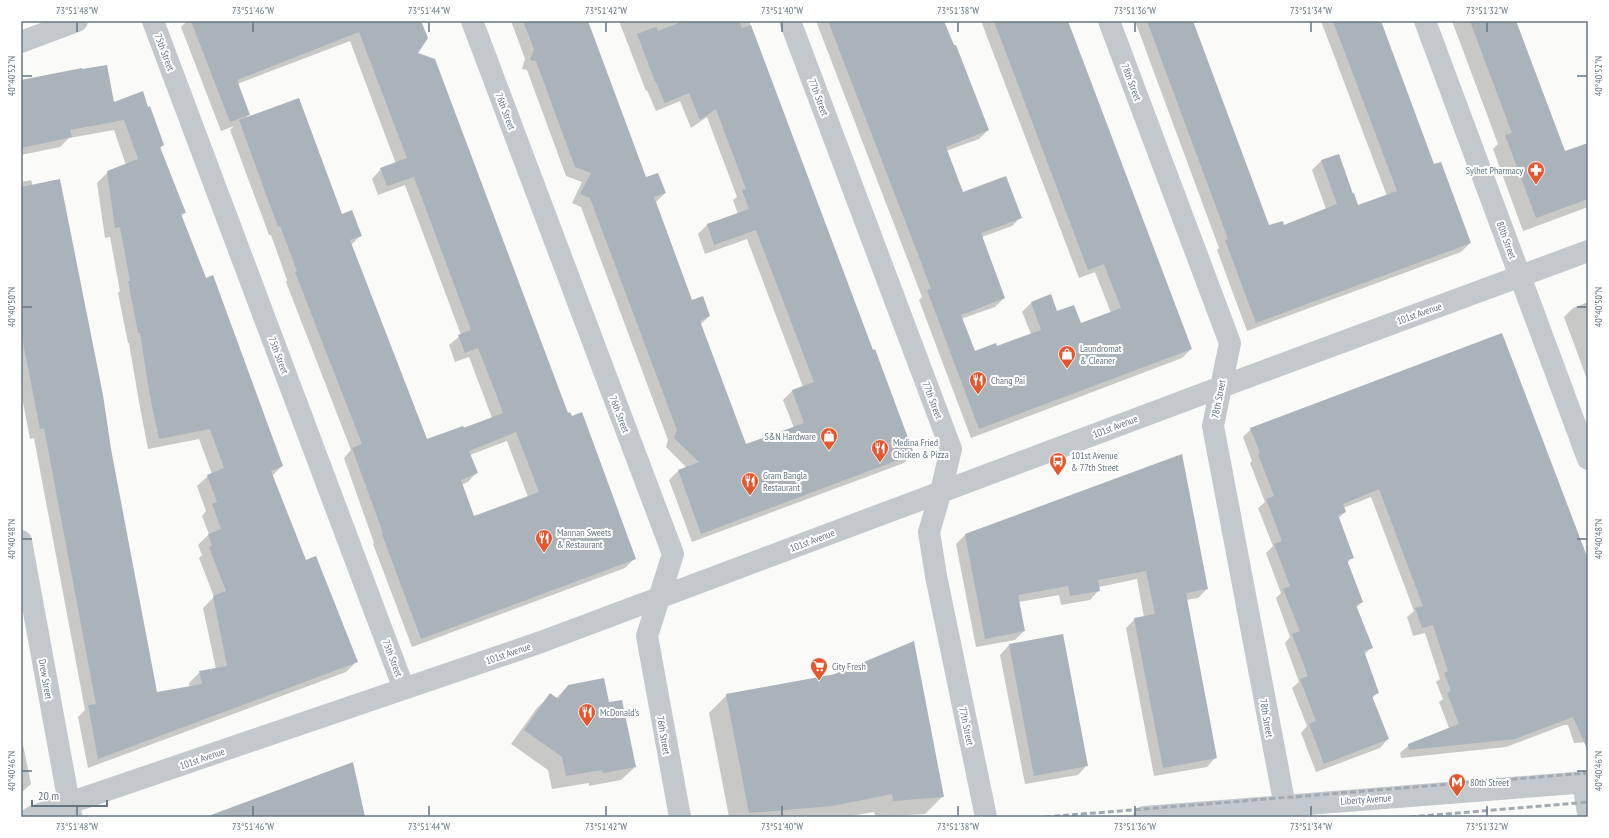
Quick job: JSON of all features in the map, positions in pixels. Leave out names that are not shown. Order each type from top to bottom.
[{"type":"street","points":[[21,42],[77,21]]},
{"type":"street","name":"75th Street","points":[[153,21],[404,689]]},
{"type":"street","name":"76th Street","points":[[472,21],[673,554],[647,636],[680,817]]},
{"type":"street","name":"77th Street","points":[[790,21],[951,449],[929,532],[936,576],[986,817]]},
{"type":"street","name":"78th Street","points":[[1109,21],[1230,343],[1213,426],[1285,811]]},
{"type":"street","name":"80th Street","points":[[1424,21],[1588,460]]},
{"type":"street","name":"101st Avenue","points":[[32,817],[70,810],[404,689],[541,642],[941,491],[1588,251]]},
{"type":"street","name":"Drew Street","points":[[21,541],[70,810]]},
{"type":"street","points":[[1585,782],[1588,812]]},
{"type":"street","name":"Liberty Avenue","points":[[1144,817],[1285,811],[1585,782]]},
{"type":"building","points":[[191,21],[421,21],[428,38],[418,53],[435,59],[568,413],[570,412],[572,416],[582,412],[636,559],[421,639],[352,448],[362,444],[295,272],[297,271],[280,226],[278,227],[239,120],[299,98],[342,214],[352,210],[362,236],[350,240],[427,439],[463,426],[464,428],[503,413],[478,348],[465,353],[458,335],[471,330],[414,177],[387,186],[380,168],[407,158],[359,32],[237,80],[250,115],[230,122]],"holes":[[[516,432],[539,492],[474,516],[461,480],[478,473],[469,451]]]},
{"type":"building","points":[[523,21],[588,21],[646,177],[658,173],[666,193],[654,197],[692,300],[703,296],[710,316],[700,321],[746,444],[804,423],[792,390],[814,382],[756,230],[714,245],[707,224],[749,209],[742,190],[746,189],[716,109],[700,120],[689,93],[665,103],[655,82],[637,34],[656,27],[658,31],[684,21],[739,21],[742,28],[751,25],[873,350],[875,349],[914,454],[701,534],[678,470],[699,462],[674,438],[677,430],[590,198],[580,194],[591,173],[575,167],[536,61],[530,60],[534,49]]},
{"type":"building","points":[[828,21],[944,21],[954,45],[956,45],[989,130],[946,147],[963,192],[1006,176],[1022,218],[981,233],[1005,298],[961,315],[975,351],[996,343],[997,346],[1041,330],[1031,302],[1051,294],[1057,311],[1074,305],[1081,323],[1121,308],[1104,264],[1088,270],[994,21],[1068,21],[1192,349],[979,429],[927,290],[931,289]]},
{"type":"building","points":[[1147,21],[1193,21],[1269,225],[1283,221],[1284,225],[1337,204],[1321,160],[1339,154],[1358,205],[1397,191],[1333,21],[1381,21],[1434,164],[1441,162],[1471,243],[1256,323],[1225,240],[1228,239]]},
{"type":"building","points":[[1470,21],[1516,21],[1565,151],[1588,143],[1588,199],[1536,218],[1505,135],[1512,133]]},
{"type":"building","points":[[107,65],[114,102],[143,91],[148,107],[150,106],[164,145],[160,147],[186,213],[181,214],[206,278],[213,275],[283,466],[271,471],[306,560],[316,556],[358,662],[98,759],[88,705],[96,704],[44,428],[40,429],[21,332],[21,187],[60,179],[103,395],[111,449],[157,692],[202,684],[199,671],[227,666],[213,596],[226,591],[209,547],[212,546],[208,534],[221,529],[212,504],[217,502],[207,475],[224,468],[210,429],[159,439],[149,391],[140,333],[138,333],[128,281],[130,281],[120,227],[115,228],[107,171],[138,159],[124,120],[70,130],[72,137],[21,148],[21,80],[82,68]]},
{"type":"building","points":[[1502,333],[1588,559],[1588,751],[1573,717],[1515,739],[1409,750],[1408,744],[1459,724],[1447,693],[1451,691],[1444,673],[1448,671],[1433,625],[1422,628],[1415,608],[1423,606],[1379,489],[1343,504],[1346,512],[1338,515],[1354,558],[1347,560],[1363,602],[1356,605],[1373,648],[1364,651],[1379,693],[1372,696],[1389,739],[1324,764],[1309,724],[1316,721],[1300,679],[1308,676],[1292,634],[1300,631],[1283,589],[1290,586],[1274,544],[1282,541],[1266,499],[1274,496],[1250,428]]},
{"type":"building","points":[[1182,454],[1208,589],[1186,593],[1217,758],[1163,768],[1134,618],[1155,614],[1146,571],[1098,580],[1100,591],[1070,596],[1068,586],[1018,595],[1025,631],[985,639],[965,534]]},
{"type":"building","points":[[1063,634],[1088,766],[1034,776],[1009,644]]},
{"type":"building","points":[[914,641],[944,797],[893,801],[892,794],[832,806],[749,813],[726,694],[835,674]]},
{"type":"building","points":[[604,678],[609,702],[622,700],[636,767],[603,773],[602,770],[566,776],[562,757],[524,730],[550,693],[558,699],[568,685]]},
{"type":"building","points":[[353,762],[365,817],[212,817],[211,815]]},
{"type":"railway","points":[[1045,817],[1588,773]]},
{"type":"railway","points":[[1410,817],[1588,802]]},
{"type":"place","name":"Sylhet Pharmacy","points":[[1536,185]]},
{"type":"place","name":"Laundromat & Cleaner","points":[[1067,369]]},
{"type":"place","name":"Chang Pai","points":[[978,395]]},
{"type":"place","name":"S&N Hardware","points":[[829,451]]},
{"type":"place","name":"Medina Fried Chicken & Pizza","points":[[880,463]]},
{"type":"place","name":"101st Avenue & 77th Street","points":[[1058,476]]},
{"type":"place","name":"Gram Bangla Restaurant","points":[[750,496]]},
{"type":"place","name":"Mannan Sweets & Restaurant","points":[[544,553]]},
{"type":"place","name":"City Fresh","points":[[819,681]]},
{"type":"place","name":"McDonald's","points":[[587,727]]},
{"type":"place","name":"80th Street","points":[[1457,797]]}]
